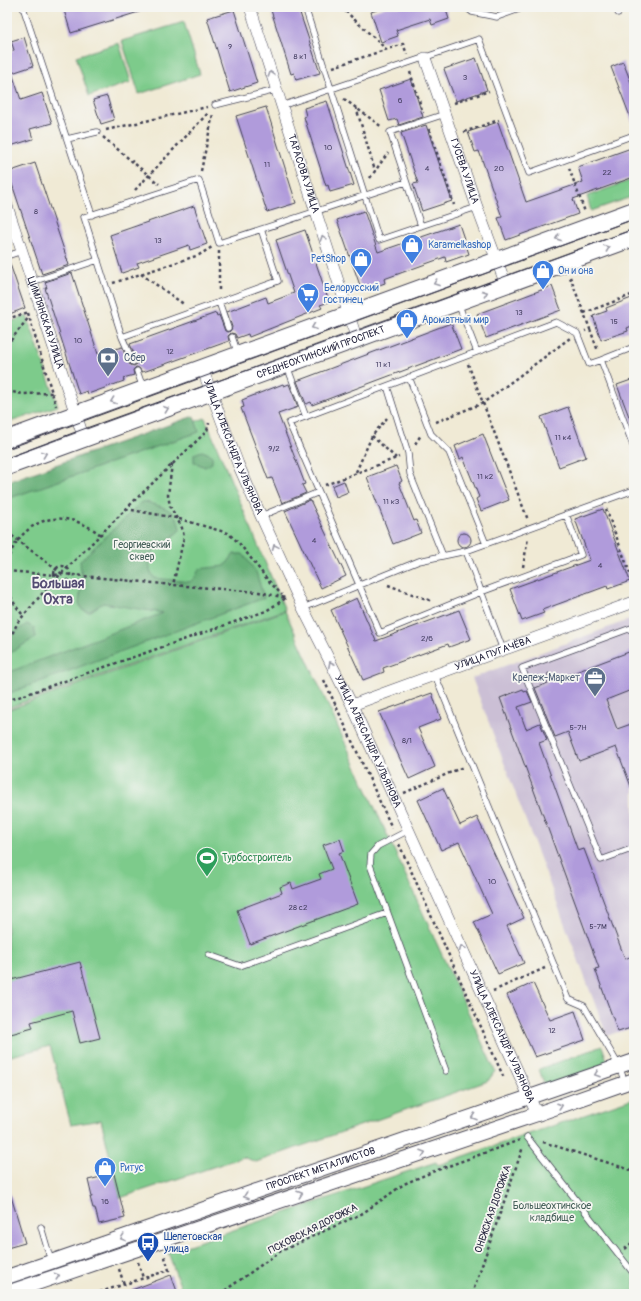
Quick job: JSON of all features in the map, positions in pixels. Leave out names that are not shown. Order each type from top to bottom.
[{"type":"main road","points":[[7,439],[634,210]]},
{"type":"main road","name":"СРЕДНЕОХТИНСКИЙ ПРОСПЕКТ","points":[[7,468],[634,238]]},
{"type":"street","name":"ТАРАСОВА УЛИЦА","points":[[250,7],[357,340]]},
{"type":"street","name":"ГУСЕВА УЛИЦА","points":[[425,58],[496,261],[506,285]]},
{"type":"street","name":"ЦИМЛЯНСКАЯ УЛИЦА","points":[[7,206],[84,439]]},
{"type":"street","name":"УЛИЦА АЛЕКСАНДРА УЛЬЯНОВА","points":[[202,368],[238,464],[261,516],[303,608],[352,705],[537,1114]]},
{"type":"street","name":"УЛИЦА ПУГАЧЁВА","points":[[352,705],[634,602]]},
{"type":"street","name":"ПРОСПЕКТ МЕТАЛЛИСТОВ","points":[[7,1277],[634,1061]]},
{"type":"street","name":"ПРОСПЕКТ МЕТАЛЛИСТОВ","points":[[7,1293],[630,1082]]},
{"type":"lane","points":[[23,7],[92,215]]},
{"type":"lane","points":[[305,7],[379,240],[477,207]]},
{"type":"lane","points":[[466,7],[472,12],[497,17],[525,7]]},
{"type":"lane","points":[[281,106],[479,40],[529,173],[634,135]]},
{"type":"lane","points":[[215,105],[276,90]]},
{"type":"lane","points":[[421,226],[390,132],[445,114]]},
{"type":"lane","points":[[67,139],[97,132]]},
{"type":"lane","points":[[133,362],[122,337],[84,218],[199,180],[219,242],[406,182]]},
{"type":"lane","points":[[122,337],[278,281],[261,229]]},
{"type":"lane","points":[[7,256],[22,251]]},
{"type":"lane","points":[[32,282],[98,260]]},
{"type":"lane","points":[[219,302],[228,328]]},
{"type":"lane","points":[[458,303],[477,352]]},
{"type":"lane","points":[[566,514],[581,555],[481,592],[380,633],[289,423],[556,322],[577,333],[589,364],[634,347]]},
{"type":"lane","points":[[232,337],[238,355]]},
{"type":"lane","points":[[601,360],[634,448]]},
{"type":"lane","points":[[287,365],[306,417]]},
{"type":"lane","points":[[137,371],[143,390]]},
{"type":"lane","points":[[409,377],[431,434],[449,452],[486,544]]},
{"type":"lane","points":[[387,386],[408,453],[410,474],[443,556]]},
{"type":"lane","points":[[261,516],[318,490]]},
{"type":"lane","points":[[303,608],[419,561],[466,551],[634,490]]},
{"type":"lane","points":[[466,551],[503,650]]},
{"type":"lane","points":[[634,627],[522,668],[601,860],[634,848]]},
{"type":"lane","points":[[435,675],[568,999],[584,1006],[630,1082]]},
{"type":"lane","points":[[409,830],[378,846],[371,854],[370,865],[446,1071]]},
{"type":"lane","points":[[209,955],[240,966],[387,913]]},
{"type":"lane","points":[[527,1137],[634,1274]]},
{"type":"lane","points":[[41,1227],[52,1262]]},
{"type":"path","points":[[341,7],[386,49]]},
{"type":"path","points":[[325,70],[403,44],[457,214]]},
{"type":"path","points":[[331,89],[390,132]]},
{"type":"path","points":[[454,103],[491,90]]},
{"type":"path","points":[[97,132],[215,105]]},
{"type":"path","points":[[120,206],[215,105]]},
{"type":"path","points":[[199,180],[215,105]]},
{"type":"path","points":[[356,107],[375,171]]},
{"type":"path","points":[[464,132],[501,119]]},
{"type":"path","points":[[97,132],[167,191]]},
{"type":"path","points":[[362,189],[394,145]]},
{"type":"path","points":[[566,160],[586,217]]},
{"type":"path","points":[[106,286],[199,255],[219,242]]},
{"type":"path","points":[[219,242],[219,302]]},
{"type":"path","points":[[141,274],[194,311]]},
{"type":"path","points":[[570,275],[601,360]]},
{"type":"path","points":[[584,313],[634,294]]},
{"type":"path","points":[[7,319],[41,308]]},
{"type":"path","points":[[28,312],[57,410]]},
{"type":"path","points":[[7,346],[29,317]]},
{"type":"path","points":[[318,490],[356,473],[408,453],[428,425],[483,403],[577,333],[590,329]]},
{"type":"path","points":[[465,356],[530,527],[521,577]]},
{"type":"path","points":[[7,391],[23,394],[52,393]]},
{"type":"path","points":[[356,473],[372,436],[394,409]]},
{"type":"path","points":[[7,644],[23,615],[172,463],[207,431],[210,419]]},
{"type":"path","points":[[372,436],[396,458]]},
{"type":"path","points":[[172,463],[168,495],[170,506],[182,528],[184,537],[173,585]]},
{"type":"path","points":[[603,501],[634,584]]},
{"type":"path","points":[[126,509],[176,518],[228,533],[239,543],[267,579],[286,598]]},
{"type":"path","points":[[7,561],[11,550],[28,530],[40,523],[52,519],[79,521],[91,527],[101,535]]},
{"type":"path","points":[[7,532],[63,574],[70,576],[259,592],[286,598]]},
{"type":"path","points":[[68,568],[62,566],[56,569],[54,575],[56,580],[60,582],[65,582],[70,576]]},
{"type":"path","points":[[68,568],[70,576]]},
{"type":"path","points":[[7,571],[54,575],[63,574]]},
{"type":"path","points":[[374,579],[445,606]]},
{"type":"path","points":[[7,585],[16,608],[23,615]]},
{"type":"path","points":[[7,701],[266,611],[286,598]]},
{"type":"path","points":[[394,797],[471,763]]},
{"type":"path","points":[[484,996],[554,964]]},
{"type":"path","points":[[527,1137],[634,1170]]},
{"type":"path","name":"ПСКОВСКАЯ ДОРОЖКА","points":[[220,1294],[281,1251],[363,1213],[404,1184],[432,1172],[527,1137]]},
{"type":"path","name":"ОНЕЖСКАЯ ДОРОЖКА","points":[[472,1294],[527,1137]]},
{"type":"path","points":[[94,1294],[169,1270],[164,1253]]},
{"type":"path","points":[[138,1261],[143,1278]]},
{"type":"path","points":[[119,1267],[124,1284]]},
{"type":"path","points":[[626,1294],[634,1289]]},
{"type":"shaded area","points":[[634,618],[634,1026],[607,1036],[472,678]]},
{"type":"green space","points":[[184,22],[200,74],[139,94],[122,41]]},
{"type":"green space","points":[[119,43],[131,82],[89,96],[76,56]]},
{"type":"green space","points":[[634,179],[634,196],[591,211],[587,196]]},
{"type":"green space","points":[[27,316],[58,406],[7,423],[7,323]]},
{"type":"green space","points":[[194,416],[199,432],[7,499],[7,482]]},
{"type":"green space","name":"Георгиевский сквер","points":[[205,418],[285,610],[7,708],[7,490]]},
{"type":"green space","points":[[202,451],[212,455],[212,463],[205,467],[194,462],[194,454]]},
{"type":"green space","points":[[143,501],[163,507],[172,513],[176,517],[180,530],[165,543],[155,549],[149,559],[150,570],[154,578],[190,582],[196,576],[199,569],[225,566],[234,554],[243,554],[256,572],[264,598],[7,694],[7,673],[163,613],[103,603],[89,612],[82,610],[79,603],[82,580],[80,561]]},
{"type":"green space","name":"Турбостроитель","points":[[285,611],[495,1071],[488,1081],[256,1162],[243,1157],[120,1198],[101,1120],[71,1125],[50,1046],[7,1057],[7,710]]},
{"type":"green space","points":[[27,624],[34,628],[36,637],[7,655],[7,638]]},
{"type":"green space","points":[[602,1046],[608,1063],[545,1086],[539,1069]]},
{"type":"green space","name":"Большеохтинское кладбище","points":[[634,1098],[634,1294],[183,1294],[168,1252],[436,1162],[438,1165]]},
{"type":"building","points":[[63,7],[145,7],[145,10],[71,33]]},
{"type":"building","points":[[270,7],[298,7],[320,73],[296,80],[294,73],[291,74]]},
{"type":"building","points":[[386,7],[445,7],[449,19],[432,25],[430,19],[396,30],[398,36],[381,42],[371,12]]},
{"type":"building","points":[[234,10],[257,83],[230,92],[207,18]]},
{"type":"building","points":[[24,37],[33,66],[12,73],[21,100],[42,93],[52,123],[30,129],[33,139],[7,147],[7,53],[14,50],[11,41]]},
{"type":"building","points":[[476,58],[487,90],[456,101],[444,69]]},
{"type":"building","points":[[623,62],[634,90],[634,124],[611,67]]},
{"type":"building","points":[[411,79],[423,117],[399,125],[397,119],[389,121],[379,90]]},
{"type":"building","points":[[107,96],[114,120],[101,124],[93,100]]},
{"type":"building","points":[[327,101],[354,185],[330,192],[328,185],[326,186],[304,117],[306,116],[304,108]]},
{"type":"building","points":[[266,107],[296,203],[267,212],[236,116]]},
{"type":"building","points":[[498,122],[526,202],[583,182],[578,167],[634,147],[634,177],[573,199],[578,214],[506,240],[498,218],[502,217],[479,151],[475,152],[468,132]]},
{"type":"building","points":[[426,125],[452,201],[422,211],[413,184],[418,183],[401,133]]},
{"type":"building","points":[[35,163],[69,265],[42,274],[8,172]]},
{"type":"building","points":[[194,206],[207,244],[190,250],[189,245],[137,263],[139,267],[122,273],[110,235]]},
{"type":"building","points":[[364,211],[378,252],[459,224],[469,254],[446,262],[445,257],[384,279],[385,283],[362,291],[337,220]]},
{"type":"building","points":[[305,230],[329,302],[320,305],[322,308],[249,337],[248,334],[237,338],[235,334],[231,333],[228,336],[229,341],[146,371],[142,372],[136,367],[133,370],[134,375],[123,378],[124,381],[88,394],[87,391],[79,394],[45,288],[47,288],[45,282],[72,273],[98,354],[122,347],[129,364],[134,366],[137,364],[137,361],[130,344],[216,313],[217,316],[219,315],[225,331],[229,332],[232,327],[227,312],[266,297],[268,303],[294,293],[276,240]]},
{"type":"building","points":[[7,261],[9,261],[25,308],[7,315]]},
{"type":"building","points":[[552,286],[561,310],[486,338],[477,314]]},
{"type":"building","points":[[634,297],[634,325],[627,328],[628,331],[601,340],[593,316],[607,311],[606,308]]},
{"type":"building","points":[[451,323],[461,349],[312,405],[311,402],[306,404],[297,381]]},
{"type":"building","points":[[634,379],[634,427],[633,427],[617,385]]},
{"type":"building","points":[[283,384],[284,386],[289,384],[298,407],[278,414],[305,484],[302,485],[306,493],[282,503],[272,478],[268,479],[241,408],[244,407],[242,400]]},
{"type":"building","points":[[568,407],[586,457],[559,467],[541,417]]},
{"type":"building","points":[[483,434],[509,500],[481,511],[476,499],[479,497],[463,457],[460,459],[455,446]]},
{"type":"building","points":[[396,466],[402,481],[399,483],[414,521],[416,520],[421,533],[393,544],[367,477]]},
{"type":"building","points":[[344,481],[348,492],[336,497],[332,486]]},
{"type":"building","points":[[310,500],[346,576],[321,588],[285,511]]},
{"type":"building","points":[[603,509],[630,581],[608,589],[607,586],[542,610],[544,613],[522,621],[510,589],[590,560],[575,519]]},
{"type":"building","points":[[461,533],[467,533],[471,537],[471,543],[467,547],[461,547],[457,543],[457,537]]},
{"type":"building","points":[[357,598],[376,641],[459,610],[471,639],[449,647],[448,644],[383,668],[384,672],[363,680],[331,610]]},
{"type":"building","points":[[634,650],[634,689],[606,700],[617,729],[634,723],[633,792],[616,747],[579,761],[568,732],[555,737],[535,688],[548,683],[548,673],[560,678]]},
{"type":"building","points":[[523,689],[524,692],[527,691],[532,702],[518,707],[526,729],[540,723],[547,740],[539,743],[578,851],[584,849],[625,959],[634,955],[634,1027],[618,1032],[595,969],[599,968],[500,698]]},
{"type":"building","points":[[432,693],[441,719],[418,728],[435,767],[409,779],[379,712]]},
{"type":"building","points":[[443,788],[460,825],[477,817],[524,918],[507,926],[524,963],[498,974],[474,922],[492,914],[459,842],[441,850],[418,800]]},
{"type":"building","points":[[340,839],[344,851],[339,853],[358,904],[250,944],[237,910],[282,893],[280,887],[291,883],[293,889],[321,879],[319,874],[332,869],[323,845]]},
{"type":"building","points":[[80,962],[100,1038],[80,1043],[72,1011],[31,1022],[33,1028],[7,1035],[7,981]]},
{"type":"building","points":[[533,983],[550,1020],[575,1011],[585,1040],[535,1057],[507,995]]},
{"type":"building","points":[[114,1174],[125,1218],[99,1224],[95,1208],[93,1208],[90,1197],[92,1197],[88,1180]]},
{"type":"building","points":[[7,1193],[10,1193],[25,1243],[7,1248]]},
{"type":"building","points":[[171,1275],[178,1294],[124,1294],[124,1293]]},
{"type":"tram line","points":[[7,449],[634,219]]},
{"type":"tram line","points":[[7,458],[634,229]]},
{"type":"place","name":"Karamelkashop","points":[[412,264]]},
{"type":"place","name":"PetShop","points":[[361,278]]},
{"type":"place","name":"Он и она","points":[[543,290]]},
{"type":"place","name":"Белорусский гостинец","points":[[308,314]]},
{"type":"place","name":"Ароматный мир","points":[[407,340]]},
{"type":"place","name":"Сбер","points":[[108,378]]},
{"type":"place","name":"Крепеж-Маркет","points":[[595,698]]},
{"type":"place","name":"Турбостроитель","points":[[207,878]]},
{"type":"place","name":"Ритус","points":[[105,1188]]},
{"type":"place","name":"Шепетовская улица","points":[[148,1262]]},
{"type":"district","name":"Большая Охта","points":[[58,592]]}]
